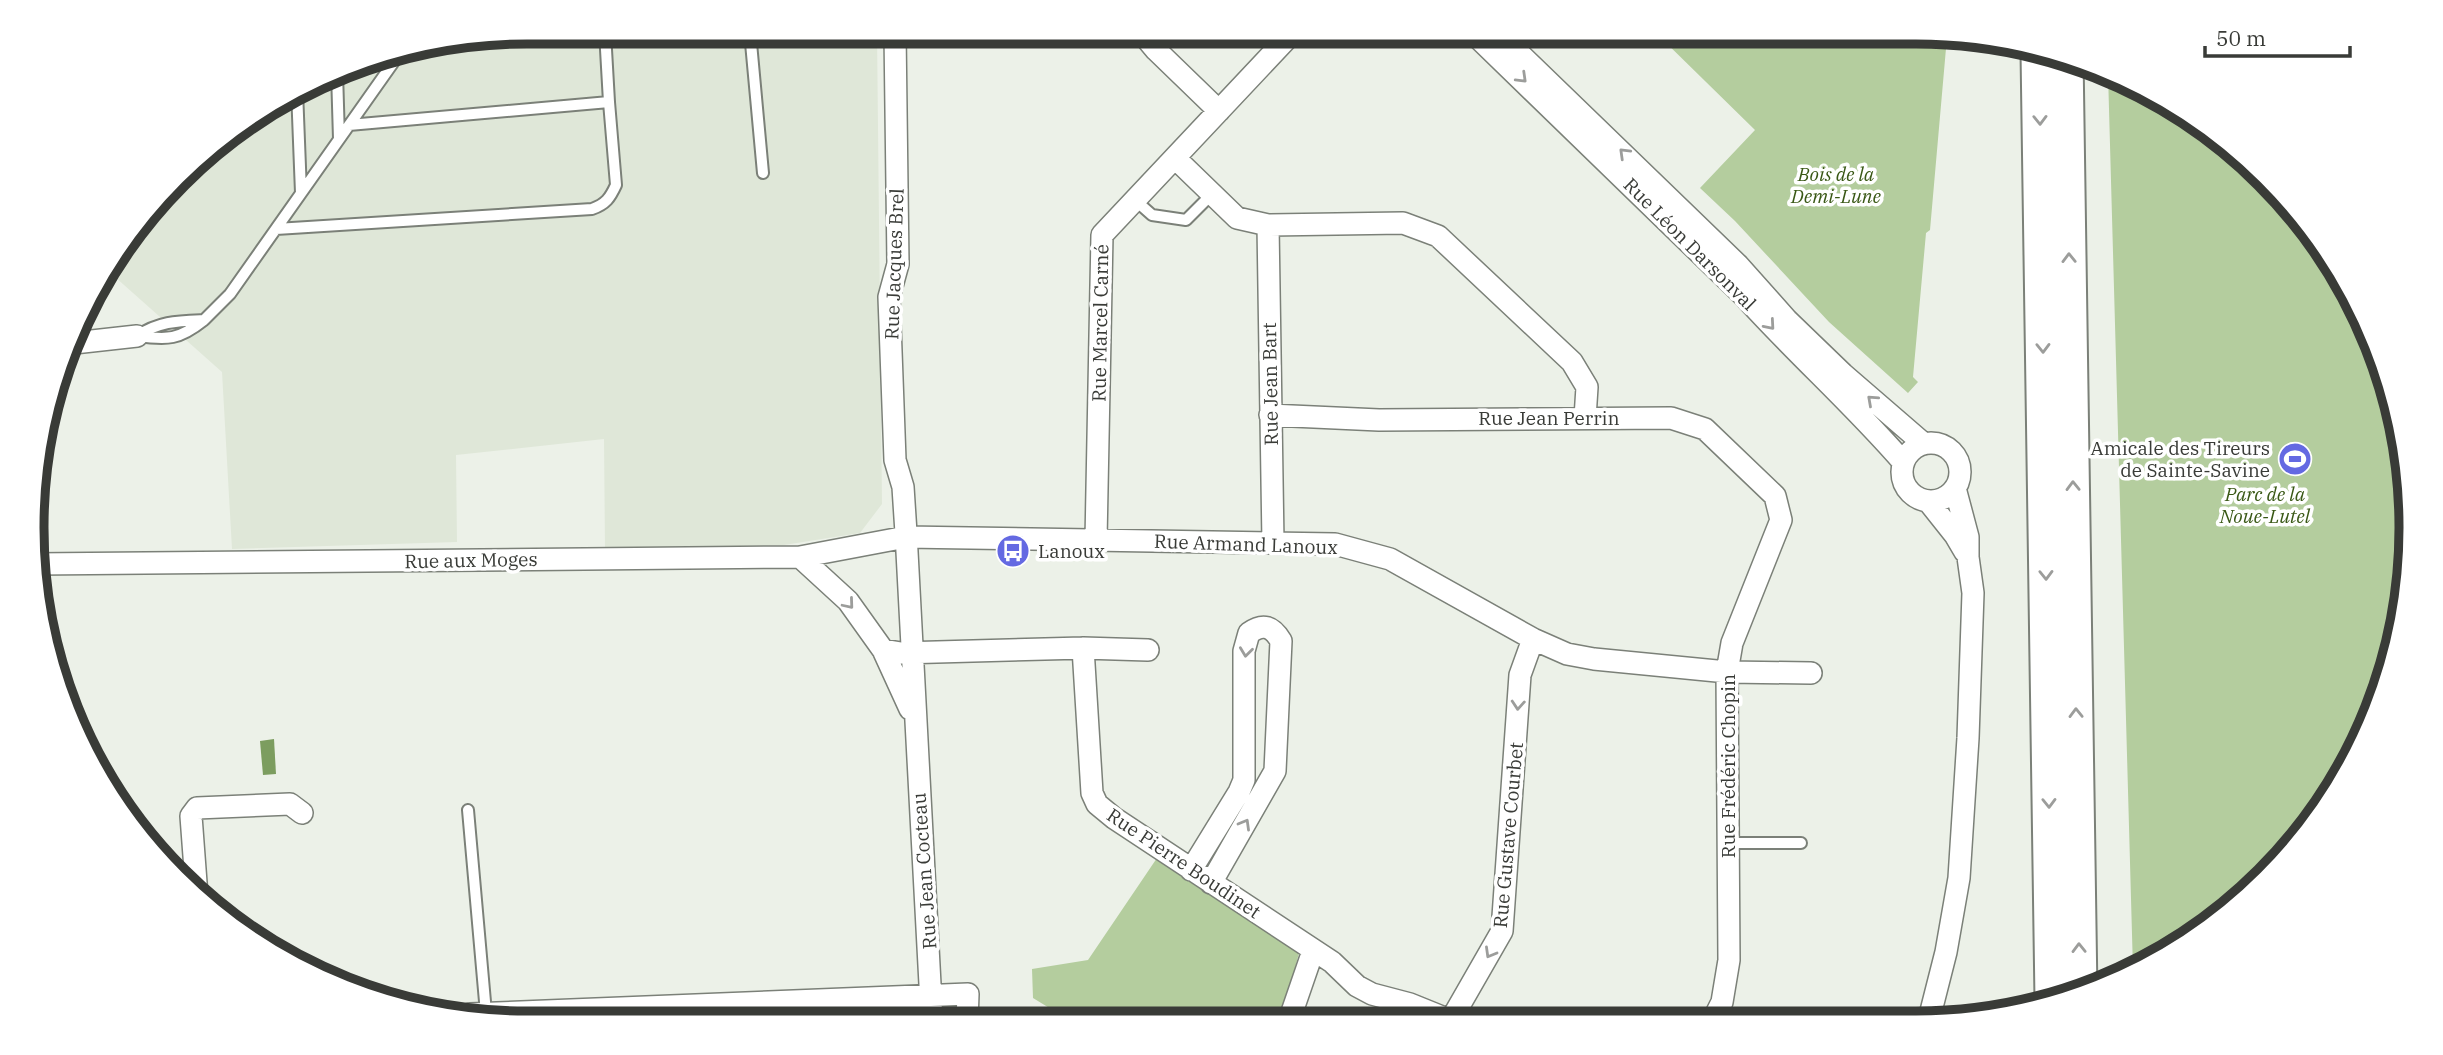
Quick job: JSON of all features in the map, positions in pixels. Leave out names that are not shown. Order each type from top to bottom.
[{"type":"highway","points":[[2039,60],[2052,992]]},
{"type":"highway","points":[[2066,68],[2080,982]]},
{"type":"street","name":"Rue Jacques Brel","points":[[895,44],[898,264],[889,297],[895,460],[903,487],[906,537]]},
{"type":"street","points":[[1151,44],[1219,111]]},
{"type":"street","name":"Rue Marcel Carné","points":[[1096,540],[1102,235],[1282,44]]},
{"type":"street","name":"Rue Léon Darsonval","points":[[1484,44],[1735,287],[1780,337],[1857,412],[1903,462]]},
{"type":"street","name":"Rue Léon Darsonval","points":[[1509,44],[1738,265],[1787,320],[1843,374],[1924,444]]},
{"type":"street","points":[[1175,158],[1237,218],[1268,225],[1403,223],[1438,236],[1572,362],[1587,387],[1586,418]]},
{"type":"street","name":"Rue Jean Bart","points":[[1268,225],[1273,543]]},
{"type":"street","points":[[81,342],[137,336]]},
{"type":"street","name":"Rue Jean Perrin","points":[[1270,415],[1379,420],[1671,418],[1705,429],[1775,496],[1781,520]]},
{"type":"street","points":[[1933,443],[1951,452],[1959,470],[1955,488],[1943,498],[1928,501],[1919,499],[1906,488],[1903,462],[1915,448],[1924,444],[1933,443]]},
{"type":"street","points":[[1931,1010],[1946,952],[1959,878],[1968,738],[1973,593],[1968,537],[1955,488]]},
{"type":"street","points":[[1928,501],[1955,535],[1968,557]]},
{"type":"street","name":"Rue Frédéric Chopin","points":[[1718,1011],[1722,1002],[1730,960],[1727,672],[1731,643],[1781,520]]},
{"type":"street","name":"Rue Armand Lanoux","points":[[906,537],[1335,544],[1390,559],[1533,639],[1567,653],[1594,659],[1727,672],[1811,673]]},
{"type":"street","name":"Rue aux Moges","points":[[45,564],[800,557],[906,537]]},
{"type":"street","name":"Rue Jean Cocteau","points":[[906,537],[932,1011]]},
{"type":"street","name":"Rue Jean Cocteau","points":[[800,557],[848,600],[883,650],[914,719]]},
{"type":"street","points":[[1191,870],[1244,780],[1244,651],[1249,633],[1257,627],[1266,626],[1275,631],[1281,641],[1275,771],[1211,883]]},
{"type":"street","name":"Rue Gustave Courbet","points":[[1458,1011],[1502,931],[1520,675],[1533,639]]},
{"type":"street","points":[[883,650],[912,653],[1083,648],[1149,650]]},
{"type":"street","name":"Rue Pierre Boudinet","points":[[1083,648],[1092,793],[1097,804],[1191,870],[1332,962],[1357,986],[1425,1011]]},
{"type":"street","points":[[196,879],[191,816],[197,808],[290,804],[302,813]]},
{"type":"street","points":[[1292,1011],[1313,951]]},
{"type":"street","points":[[550,1011],[968,993],[967,1011]]},
{"type":"lane","points":[[275,229],[592,209],[604,204],[617,185],[605,44]]},
{"type":"lane","points":[[751,44],[763,173]]},
{"type":"lane","points":[[137,336],[158,339],[186,335],[230,294],[393,63]]},
{"type":"lane","points":[[337,83],[339,139]]},
{"type":"lane","points":[[349,125],[609,102]]},
{"type":"lane","points":[[297,103],[301,193]]},
{"type":"lane","points":[[1135,201],[1152,215],[1186,220],[1212,194]]},
{"type":"lane","points":[[468,810],[478,1008]]},
{"type":"lane","points":[[1729,843],[1801,843]]},
{"type":"shaded area","points":[[877,44],[882,504],[860,533],[784,545],[605,549],[604,439],[456,455],[457,542],[232,549],[222,372],[115,277],[144,233],[185,185],[259,125],[314,94],[372,69],[402,60],[496,45]]},
{"type":"shaded area","points":[[274,739],[276,774],[263,775],[260,741]]},
{"type":"green space","name":"Bois de la Demi-Lune","points":[[1667,44],[1946,45],[1930,230],[1926,233],[1913,377],[1918,382],[1908,393],[1829,322],[1735,221],[1700,188],[1755,130]]},
{"type":"green space","name":"Parc de la Noue-Lutel","points":[[2108,84],[2157,109],[2210,144],[2258,185],[2318,259],[2349,314],[2374,372],[2395,464],[2399,528],[2390,622],[2374,683],[2349,741],[2318,796],[2258,870],[2184,930],[2133,959]]},
{"type":"green space","points":[[1157,858],[1299,953],[1284,1011],[1051,1011],[1033,998],[1032,969],[1088,960]]},
{"type":"place","name":"Amicale des Tireurs de Sainte-Savine","points":[[2295,459]]},
{"type":"place","name":"Lanoux","points":[[1013,551]]}]
